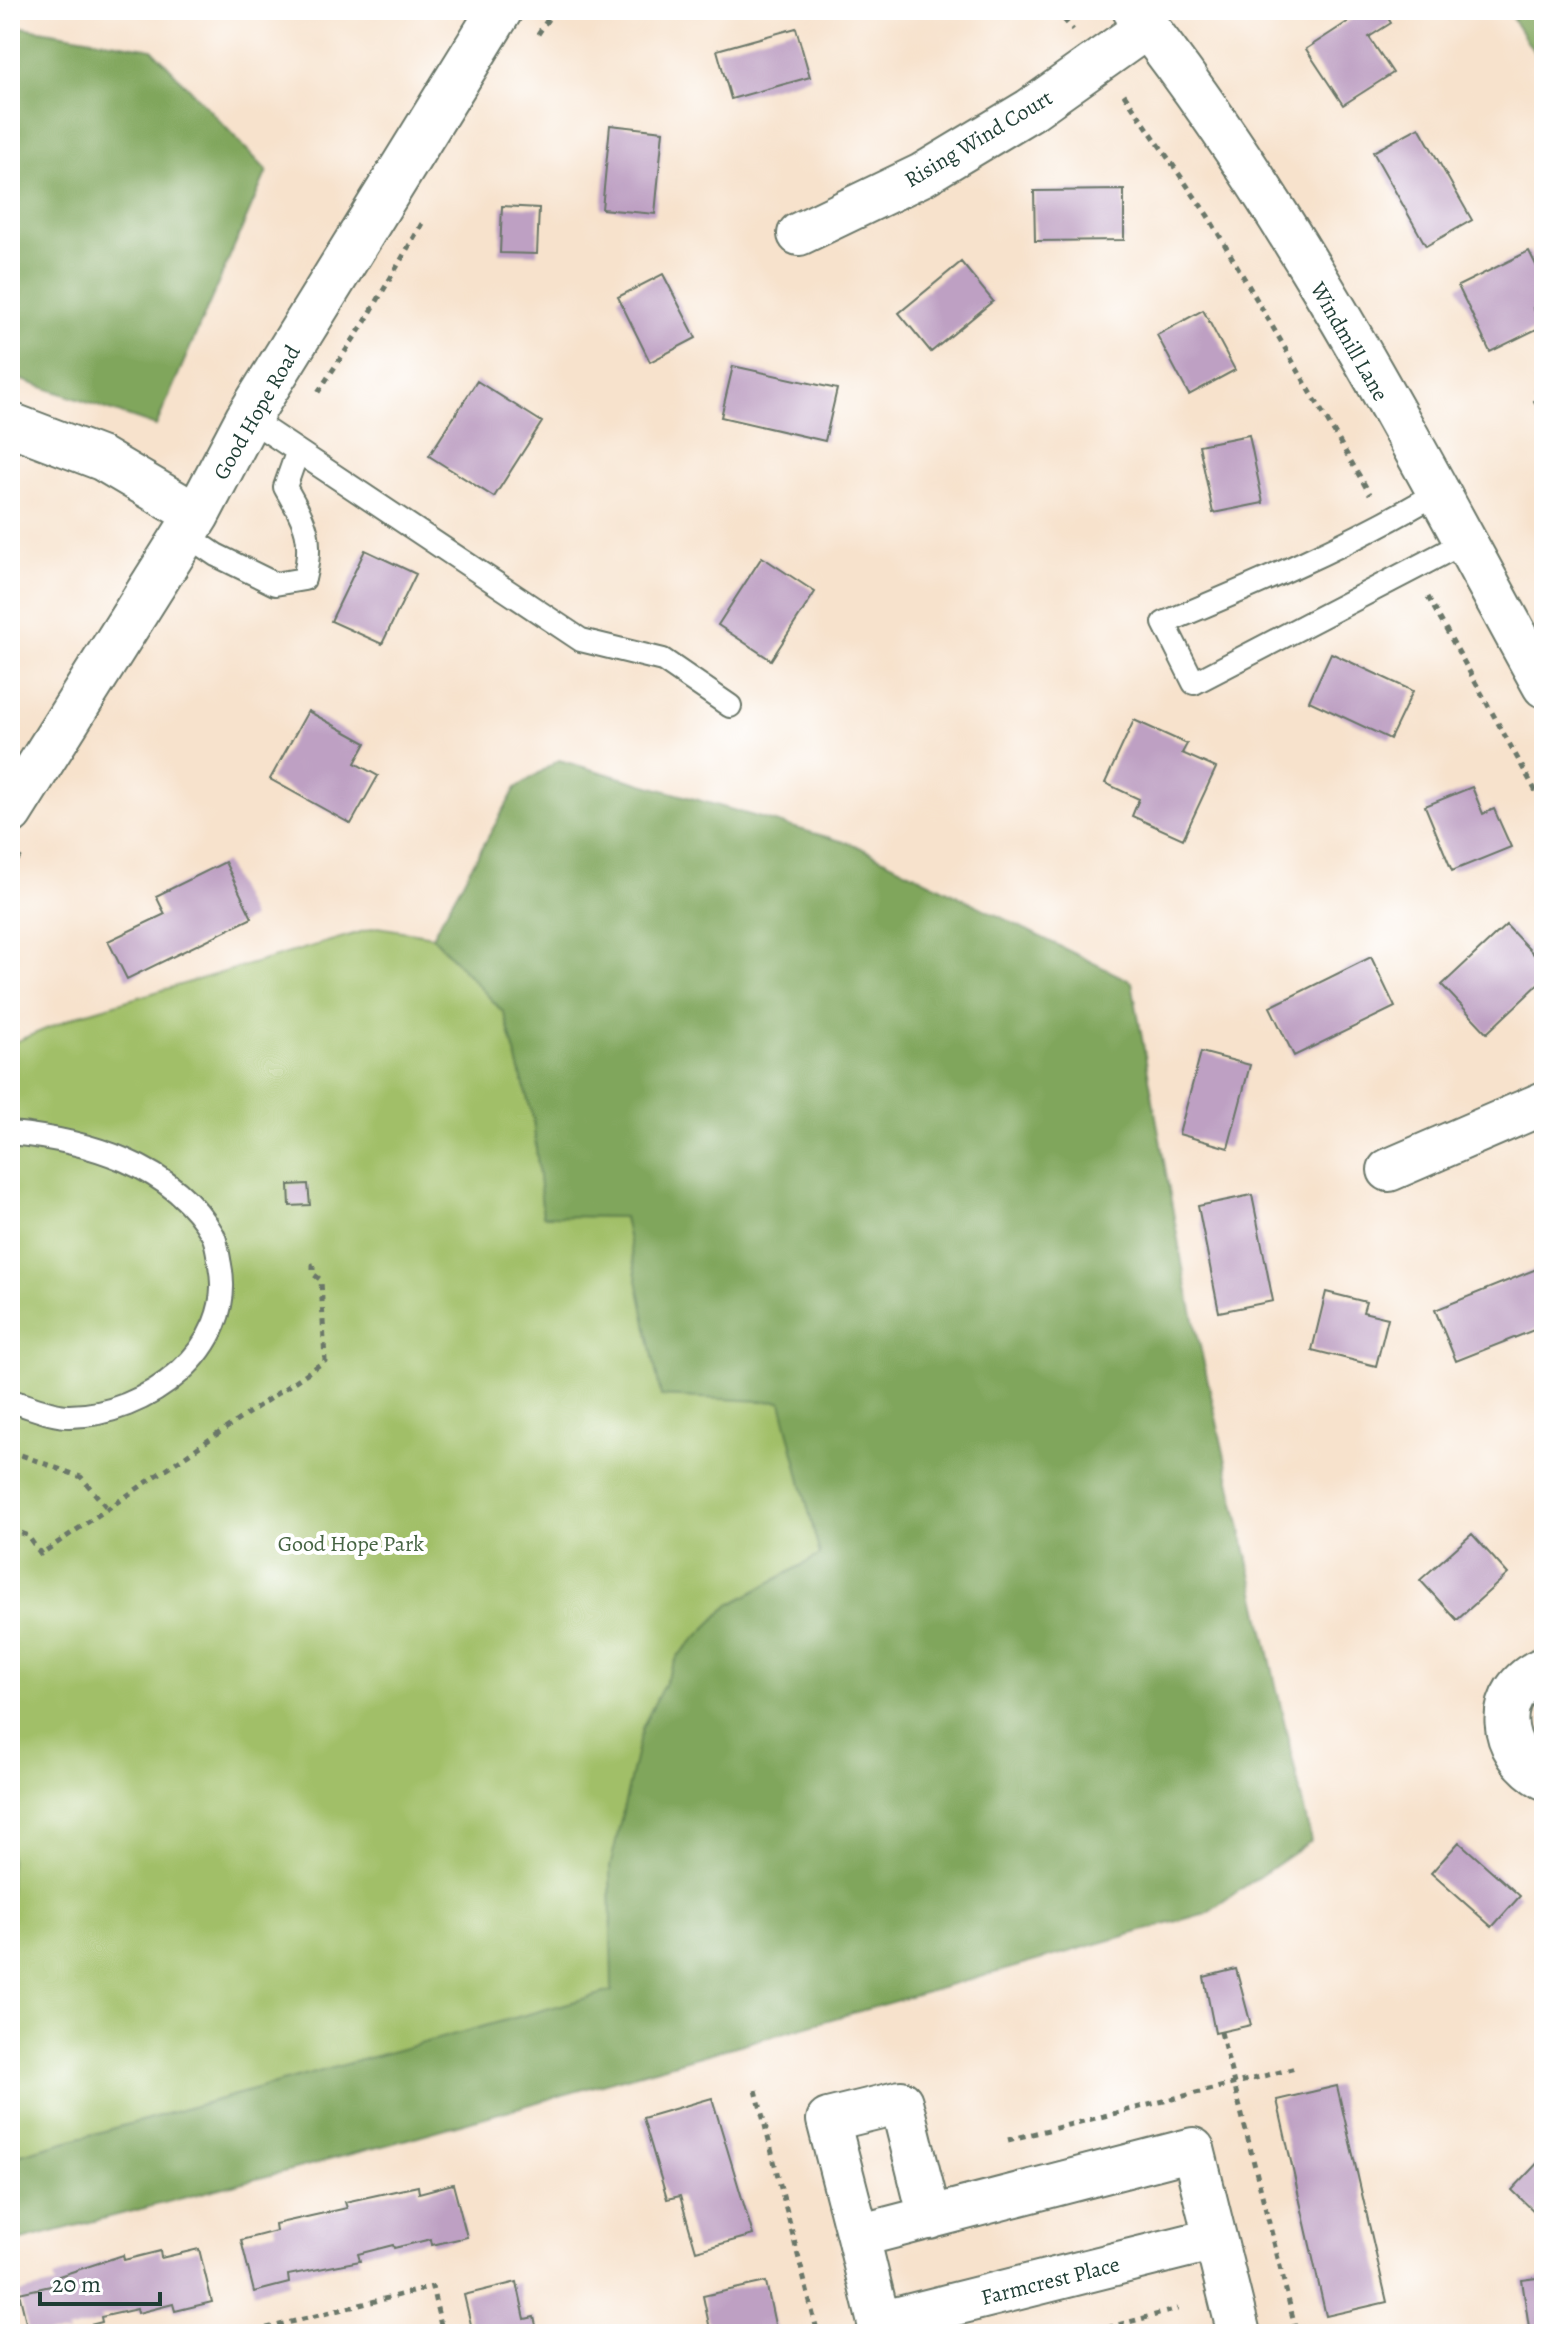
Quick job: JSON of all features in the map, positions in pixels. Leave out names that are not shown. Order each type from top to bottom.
[{"type":"street","name":"Good Hope Road","points":[[10,812],[191,525],[248,418],[500,10]]},
{"type":"street","name":"Rising Wind Court","points":[[799,234],[922,175],[1030,110],[1099,61],[1141,19]]},
{"type":"street","name":"Windmill Lane","points":[[1141,19],[1201,98],[1274,206],[1544,686]]},
{"type":"street","points":[[10,424],[102,459],[191,525]]},
{"type":"street","points":[[1389,1170],[1544,1103]]},
{"type":"street","points":[[1544,1668],[1524,1680],[1512,1696],[1506,1716],[1507,1735],[1515,1754],[1528,1769],[1544,1778]]},
{"type":"street","name":"Farmcrest Place","points":[[930,2218],[901,2102],[828,2120],[879,2323],[1215,2239]]},
{"type":"street","points":[[858,2236],[1193,2149],[1239,2334]]},
{"type":"lane","points":[[248,418],[581,640],[663,660],[730,706]]},
{"type":"lane","points":[[191,525],[216,555],[275,584],[304,579],[310,553],[307,525],[285,487],[297,453]]},
{"type":"lane","points":[[1437,493],[1387,523],[1286,572],[1164,623],[1194,683],[1411,567],[1465,542]]},
{"type":"lane","points":[[10,1133],[98,1148],[141,1168],[176,1192],[187,1200],[214,1237],[223,1281],[218,1314],[195,1355],[167,1384],[111,1411],[96,1413],[66,1416],[10,1401]]},
{"type":"path","points":[[1056,10],[1099,61],[1208,216],[1387,523]]},
{"type":"path","points":[[1411,567],[1544,806]]},
{"type":"path","points":[[10,1529],[27,1535],[41,1554],[325,1361],[321,1280],[313,1274],[313,1265],[319,1264]]},
{"type":"path","points":[[10,1451],[81,1477],[108,1509]]},
{"type":"path","points":[[1221,2032],[1297,2334]]},
{"type":"path","points":[[1008,2140],[1296,2068]]},
{"type":"path","points":[[756,2090],[818,2334]]},
{"type":"path","points":[[243,2334],[432,2287],[443,2334]]},
{"type":"path","points":[[1084,2334],[1178,2309]]},
{"type":"green space","points":[[1507,10],[1544,10],[1544,68]]},
{"type":"green space","points":[[10,25],[152,49],[267,171],[156,426],[10,376]]},
{"type":"green space","points":[[559,760],[855,845],[1132,982],[1185,1279],[1311,1841],[1206,1913],[390,2144],[10,2243],[10,2157],[612,1991],[610,1867],[642,1728],[678,1656],[728,1606],[820,1555],[781,1402],[661,1396],[624,1217],[543,1216],[533,1118],[504,1013],[432,936],[516,788]]},
{"type":"green space","name":"Good Hope Park","points":[[378,927],[432,936],[504,1013],[533,1118],[543,1215],[624,1217],[662,1396],[781,1401],[820,1555],[728,1606],[678,1656],[610,1867],[613,1991],[10,2157],[10,1044],[84,1013]]},
{"type":"building","points":[[1366,10],[1383,10],[1391,23],[1369,37],[1393,73],[1343,105],[1306,49]]},
{"type":"building","points":[[796,28],[810,77],[731,99],[717,50]]},
{"type":"building","points":[[610,125],[663,131],[655,214],[602,209]]},
{"type":"building","points":[[1419,127],[1472,220],[1426,246],[1373,152]]},
{"type":"building","points":[[1124,190],[1124,240],[1035,241],[1034,191]]},
{"type":"building","points":[[502,206],[539,208],[537,254],[500,253]]},
{"type":"building","points":[[1529,251],[1544,281],[1544,302],[1533,308],[1543,326],[1490,352],[1458,286]]},
{"type":"building","points":[[961,262],[993,301],[931,352],[899,313]]},
{"type":"building","points":[[663,274],[696,338],[650,362],[618,297]]},
{"type":"building","points":[[1203,310],[1235,370],[1189,395],[1157,335]]},
{"type":"building","points":[[733,366],[837,389],[825,441],[721,417]]},
{"type":"building","points":[[477,381],[542,422],[494,497],[429,456]]},
{"type":"building","points":[[1544,396],[1544,422],[1534,401]]},
{"type":"building","points":[[1249,435],[1263,503],[1213,513],[1199,445]]},
{"type":"building","points":[[365,550],[416,574],[382,644],[331,621]]},
{"type":"building","points":[[762,557],[815,592],[771,660],[718,625]]},
{"type":"building","points":[[1331,653],[1413,691],[1390,739],[1309,701]]},
{"type":"building","points":[[308,711],[366,743],[355,763],[378,776],[351,824],[270,779]]},
{"type":"building","points":[[1134,720],[1187,744],[1182,753],[1216,768],[1183,839],[1132,816],[1139,799],[1105,783]]},
{"type":"building","points":[[1472,787],[1483,814],[1494,809],[1511,847],[1452,871],[1425,806]]},
{"type":"building","points":[[225,862],[252,918],[127,979],[108,941],[165,914],[156,896]]},
{"type":"building","points":[[1506,925],[1544,965],[1544,979],[1487,1033],[1442,985]]},
{"type":"building","points":[[1371,957],[1395,1007],[1294,1056],[1270,1007]]},
{"type":"building","points":[[1201,1052],[1250,1065],[1228,1148],[1179,1134]]},
{"type":"building","points":[[308,1184],[310,1205],[290,1206],[289,1185]]},
{"type":"building","points":[[1252,1195],[1273,1301],[1219,1312],[1198,1206]]},
{"type":"building","points":[[1539,1268],[1544,1281],[1544,1326],[1456,1361],[1435,1310]]},
{"type":"building","points":[[1326,1292],[1366,1302],[1363,1312],[1388,1318],[1376,1366],[1312,1350]]},
{"type":"building","points":[[1472,1534],[1508,1574],[1457,1620],[1420,1580]]},
{"type":"building","points":[[1459,1842],[1520,1896],[1492,1927],[1431,1873]]},
{"type":"building","points":[[1236,1969],[1251,2025],[1215,2033],[1204,1977]]},
{"type":"building","points":[[1337,2086],[1387,2302],[1326,2316],[1277,2100]]},
{"type":"building","points":[[712,2098],[753,2235],[696,2251],[680,2196],[667,2199],[643,2118]]},
{"type":"building","points":[[1544,2156],[1544,2221],[1512,2190]]},
{"type":"building","points":[[453,2184],[467,2237],[432,2245],[431,2239],[358,2254],[360,2261],[288,2275],[289,2283],[254,2292],[241,2240],[276,2231],[275,2224],[347,2208],[345,2202],[418,2186],[419,2193]]},
{"type":"building","points":[[199,2249],[212,2302],[175,2311],[173,2304],[138,2313],[137,2309],[101,2317],[102,2322],[67,2331],[68,2334],[29,2334],[19,2293],[55,2285],[53,2278],[123,2255],[124,2260],[160,2251],[161,2258]]},
{"type":"building","points":[[1544,2277],[1544,2334],[1530,2334],[1522,2280]]},
{"type":"building","points":[[517,2282],[525,2319],[534,2317],[538,2334],[482,2334],[481,2330],[473,2333],[464,2295]]},
{"type":"building","points":[[766,2282],[777,2334],[711,2334],[703,2296]]}]
